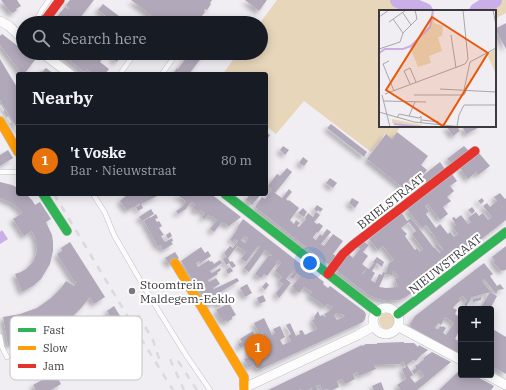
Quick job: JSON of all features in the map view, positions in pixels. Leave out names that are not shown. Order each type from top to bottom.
[{"type":"street","points":[[48,16],[60,0]]},
{"type":"street","points":[[0,13],[9,26]]},
{"type":"street","points":[[0,21],[16,32]]},
{"type":"street","points":[[51,60],[67,72]]},
{"type":"street","points":[[0,121],[16,149]]},
{"type":"street","name":"BRIELSTRAAT","points":[[328,274],[343,254],[353,245],[475,151]]},
{"type":"street","points":[[44,196],[67,231]]},
{"type":"street","points":[[228,196],[377,312]]},
{"type":"street","name":"NIEUWSTRAAT","points":[[398,314],[506,232]]},
{"type":"street","points":[[175,263],[244,377],[244,389],[374,326]]},
{"type":"street","points":[[388,308],[398,314],[400,322],[399,327],[396,331],[390,334],[384,335],[374,326],[374,317],[377,312],[382,309],[388,308]]},
{"type":"street","points":[[399,327],[458,358]]},
{"type":"street","points":[[493,378],[506,385]]},
{"type":"lane","points":[[39,16],[49,0]]},
{"type":"lane","points":[[121,72],[130,60]]},
{"type":"lane","points":[[163,72],[172,60]]},
{"type":"lane","points":[[0,172],[16,172]]},
{"type":"lane","points":[[94,196],[105,213],[114,235],[147,292],[186,355],[210,390]]},
{"type":"lane","points":[[0,336],[2,347],[7,357]]},
{"type":"shaded area","points":[[277,0],[398,0],[423,10],[379,10],[379,127],[400,127],[392,139],[385,134],[371,152],[304,101],[276,134],[268,128],[268,72],[224,72],[233,60],[268,60],[268,16],[265,16]]},
{"type":"shaded area","points":[[494,0],[506,0],[506,13],[496,18],[496,10],[479,10]]},
{"type":"shaded area","points":[[2,230],[8,239],[0,244],[0,232]]},
{"type":"shaded area","points":[[387,313],[393,315],[395,321],[393,327],[387,329],[381,327],[379,321],[381,315]]},
{"type":"building","points":[[1,0],[17,0],[21,6],[11,13]]},
{"type":"building","points":[[70,0],[94,0],[81,16],[58,16],[65,7],[68,9],[69,8],[66,5]]},
{"type":"building","points":[[131,0],[212,0],[210,3],[211,4],[207,10],[205,9],[205,12],[202,16],[152,16]]},
{"type":"building","points":[[245,0],[267,0],[259,11]]},
{"type":"building","points":[[103,4],[119,16],[106,16],[98,10]]},
{"type":"building","points":[[506,23],[506,49],[496,31],[496,28]]},
{"type":"building","points":[[2,34],[16,45],[16,60],[35,60],[26,72],[20,72],[0,45],[0,36]]},
{"type":"building","points":[[0,59],[16,86],[16,127],[0,100]]},
{"type":"building","points":[[69,60],[101,60],[100,62],[109,69],[107,72],[91,72],[87,69],[85,72]]},
{"type":"building","points":[[185,60],[200,60],[191,72],[174,72],[177,68],[178,69]]},
{"type":"building","points":[[46,68],[51,72],[42,72]]},
{"type":"building","points":[[331,124],[367,152],[364,157],[327,128]]},
{"type":"building","points":[[447,127],[458,127],[460,131],[453,136]]},
{"type":"building","points":[[462,127],[480,127],[466,134]]},
{"type":"building","points":[[397,132],[428,156],[421,165],[427,170],[415,184],[410,179],[403,188],[367,159],[386,134],[392,139]]},
{"type":"building","points":[[283,146],[289,150],[285,155],[280,150]]},
{"type":"building","points":[[464,146],[469,151],[452,164],[447,159]]},
{"type":"building","points":[[8,150],[13,158],[0,166],[0,155]]},
{"type":"building","points":[[479,153],[490,166],[478,175],[476,172],[468,179],[460,168]]},
{"type":"building","points":[[303,157],[308,161],[304,166],[299,163]]},
{"type":"building","points":[[440,162],[445,169],[426,183],[421,177]]},
{"type":"building","points":[[287,168],[292,172],[275,193],[282,198],[289,189],[292,192],[286,199],[299,208],[290,220],[294,224],[296,220],[300,223],[297,226],[299,227],[306,219],[305,218],[308,213],[313,217],[316,212],[320,215],[314,222],[323,226],[313,238],[316,240],[320,234],[322,236],[327,229],[331,232],[321,244],[324,246],[333,234],[343,241],[333,254],[336,256],[329,265],[255,207],[262,197],[265,199],[268,196],[272,189],[268,186],[277,174],[280,176]]},
{"type":"building","points":[[452,174],[457,181],[450,186],[454,191],[447,197],[451,201],[443,207],[448,214],[440,220],[428,204],[425,206],[429,211],[426,214],[436,228],[440,224],[448,234],[450,232],[454,237],[458,234],[453,227],[456,225],[452,218],[454,217],[456,219],[461,215],[468,224],[471,222],[468,218],[476,212],[479,216],[483,213],[488,220],[492,217],[483,206],[487,203],[490,207],[497,201],[494,197],[500,193],[505,199],[506,198],[506,220],[406,297],[399,300],[387,301],[375,298],[367,294],[336,270],[349,254],[353,258],[360,249],[358,247],[364,242],[369,245],[363,252],[368,256],[362,264],[369,269],[377,257],[384,262],[382,267],[377,263],[372,271],[375,273],[371,280],[375,283],[379,274],[382,275],[383,272],[386,273],[389,263],[394,260],[383,246],[378,250],[369,239],[402,213],[407,221],[411,218],[434,248],[439,253],[441,252],[435,246],[437,244],[442,250],[443,249],[426,225],[422,228],[407,209]],"holes":[[[409,222],[416,231],[412,234],[423,249],[420,252],[417,248],[415,250],[405,236],[407,234],[401,228]],[[394,271],[399,277],[395,279],[398,287],[379,287],[385,274],[392,275]]]},
{"type":"building","points":[[330,178],[337,183],[333,188],[326,183]]},
{"type":"building","points":[[0,182],[12,185],[16,187],[16,196],[28,196],[35,205],[40,202],[51,219],[46,222],[52,235],[53,242],[53,251],[50,264],[41,279],[33,286],[22,292],[15,274],[26,269],[33,262],[37,252],[36,240],[32,231],[24,236],[13,219],[22,213],[20,210],[12,203],[0,198]]},
{"type":"building","points":[[126,196],[157,196],[141,204],[143,208],[138,211],[136,207],[140,205],[140,203],[127,210],[120,201]]},
{"type":"building","points":[[179,196],[214,196],[241,217],[229,226],[222,222],[214,232],[210,229],[217,220],[208,215],[204,219],[202,217],[205,213],[200,210],[198,212],[193,208],[195,204],[192,202],[186,209],[178,214],[176,211],[182,207],[186,201]]},
{"type":"building","points":[[249,196],[259,196],[252,205],[246,200]]},
{"type":"building","points":[[352,198],[359,202],[355,208],[349,203]]},
{"type":"building","points":[[482,198],[484,201],[481,204],[478,201]]},
{"type":"building","points":[[317,205],[323,209],[320,212],[318,210],[317,212],[314,209]]},
{"type":"building","points":[[472,207],[475,211],[472,214],[468,210]]},
{"type":"building","points":[[303,208],[307,212],[304,217],[298,213]]},
{"type":"building","points":[[151,209],[154,214],[142,221],[139,217]]},
{"type":"building","points":[[374,212],[382,218],[371,226],[365,218]]},
{"type":"building","points":[[156,214],[158,218],[155,219],[157,222],[159,221],[162,226],[159,228],[164,235],[161,236],[165,242],[172,238],[173,241],[171,242],[173,244],[163,250],[160,245],[158,247],[144,221]]},
{"type":"building","points":[[243,219],[324,282],[323,284],[328,288],[330,286],[364,311],[366,314],[363,322],[261,369],[256,368],[254,365],[249,368],[244,359],[250,357],[248,352],[253,350],[252,347],[250,343],[240,348],[238,344],[242,342],[240,339],[253,331],[258,341],[265,338],[262,332],[259,333],[254,323],[264,318],[272,335],[275,333],[273,329],[280,326],[285,337],[280,340],[283,345],[291,341],[288,336],[291,334],[286,325],[290,323],[296,336],[300,334],[299,331],[302,330],[305,335],[317,329],[312,320],[315,319],[314,317],[318,311],[320,316],[323,315],[326,317],[324,314],[333,307],[327,304],[325,307],[309,295],[312,292],[304,287],[299,293],[293,289],[294,288],[292,287],[300,276],[297,274],[293,279],[290,277],[294,272],[293,271],[286,279],[291,283],[279,298],[276,293],[283,284],[279,281],[282,277],[275,271],[281,263],[278,260],[267,276],[264,274],[261,278],[255,274],[269,255],[272,255],[265,250],[249,272],[244,268],[260,247],[258,246],[246,262],[241,259],[246,252],[237,246],[228,258],[224,253],[230,246],[233,248],[238,241],[235,239],[233,242],[230,240]],"holes":[[[245,236],[248,238],[245,243],[241,240]],[[337,313],[338,315],[342,314],[345,316],[337,320],[334,315]]]},
{"type":"building","points":[[170,232],[172,236],[168,239],[166,235]]},
{"type":"building","points":[[70,242],[105,297],[94,304],[90,297],[73,316],[10,316],[10,345],[8,345],[3,317],[20,314],[37,308],[51,298],[66,281],[74,286],[77,281],[74,281],[57,254],[62,251],[61,248]]},
{"type":"building","points":[[506,246],[506,269],[501,271],[493,262],[495,261],[492,257]]},
{"type":"building","points":[[201,247],[205,253],[208,251],[211,256],[200,263],[199,261],[196,263],[198,267],[209,260],[214,264],[220,260],[222,263],[210,271],[212,273],[220,268],[221,270],[217,273],[218,274],[208,280],[209,282],[216,278],[220,284],[213,288],[214,289],[237,278],[239,281],[217,294],[220,299],[222,297],[225,302],[219,306],[216,301],[209,306],[181,261]]},
{"type":"building","points":[[175,252],[179,258],[170,265],[165,258]]},
{"type":"building","points":[[227,256],[230,262],[232,261],[236,266],[232,268],[229,263],[226,265],[223,259]]},
{"type":"building","points":[[484,263],[493,274],[490,276],[497,286],[500,284],[504,289],[498,290],[496,294],[484,279],[482,281],[491,292],[472,297],[467,306],[464,304],[467,301],[463,296],[459,298],[461,300],[453,308],[457,310],[455,314],[458,316],[458,333],[455,339],[458,340],[458,353],[411,327],[410,324],[415,316]],"holes":[[[445,317],[454,323],[446,335],[443,333],[446,328],[443,326],[440,326],[438,329],[435,328],[438,323],[441,325]]]},
{"type":"building","points":[[230,267],[233,271],[228,274],[226,270]]},
{"type":"building","points":[[266,282],[269,285],[265,290],[262,287]]},
{"type":"building","points":[[247,284],[252,293],[245,297],[240,288]]},
{"type":"building","points":[[490,292],[497,296],[492,306],[482,306]]},
{"type":"building","points":[[263,295],[266,301],[259,304],[257,298]]},
{"type":"building","points":[[481,297],[481,300],[473,302],[473,299]]},
{"type":"building","points":[[229,303],[236,315],[227,322],[226,320],[223,322],[216,310]]},
{"type":"building","points":[[114,306],[120,316],[110,316],[107,311]]},
{"type":"building","points":[[494,330],[506,337],[506,374],[494,368]]},
{"type":"building","points":[[404,342],[414,343],[418,347],[419,345],[428,350],[416,361],[413,360],[407,365],[413,375],[410,377],[415,383],[424,376],[420,370],[414,374],[412,371],[416,368],[415,366],[424,360],[423,358],[432,352],[451,362],[417,390],[401,390],[397,385],[406,379],[402,369],[406,367],[403,361],[400,364],[374,365],[376,369],[359,376],[357,372],[353,374],[355,379],[345,384],[342,379],[337,381],[339,387],[332,390],[322,390],[320,385],[316,386],[318,390],[312,390],[312,388],[308,390],[268,390],[362,345]]},
{"type":"building","points":[[458,372],[458,378],[479,378],[494,386],[491,390],[439,390]]},
{"type":"building","points":[[42,380],[59,380],[61,384],[51,390],[36,390],[33,385]]},
{"type":"building","points":[[381,382],[384,390],[374,390],[372,386]]},
{"type":"waterway","points":[[398,0],[423,10]]},
{"type":"waterway","points":[[479,10],[494,0]]},
{"type":"railway","points":[[0,105],[16,132]]},
{"type":"railway","points":[[55,196],[127,316]]},
{"type":"railway","points":[[142,322],[153,340],[160,362]]},
{"type":"railway","points":[[142,340],[173,390]]},
{"type":"railway","points":[[170,359],[184,390]]},
{"type":"railway","points":[[178,361],[197,390]]},
{"type":"traffic: fast","points":[[44,196],[67,231]]},
{"type":"traffic: fast","points":[[228,196],[377,312]]},
{"type":"traffic: fast","points":[[398,314],[506,232]]},
{"type":"traffic: slow","points":[[0,121],[16,149]]},
{"type":"traffic: slow","points":[[175,263],[244,377],[244,390]]},
{"type":"traffic: jam","points":[[48,16],[60,0]]},
{"type":"traffic: jam","points":[[328,274],[343,254],[353,245],[475,151]]},
{"type":"place","name":"Stoomtrein Maldegem-Eeklo","points":[[132,291]]},
{"type":"place","name":"'t Voske","points":[[258,367]]}]
